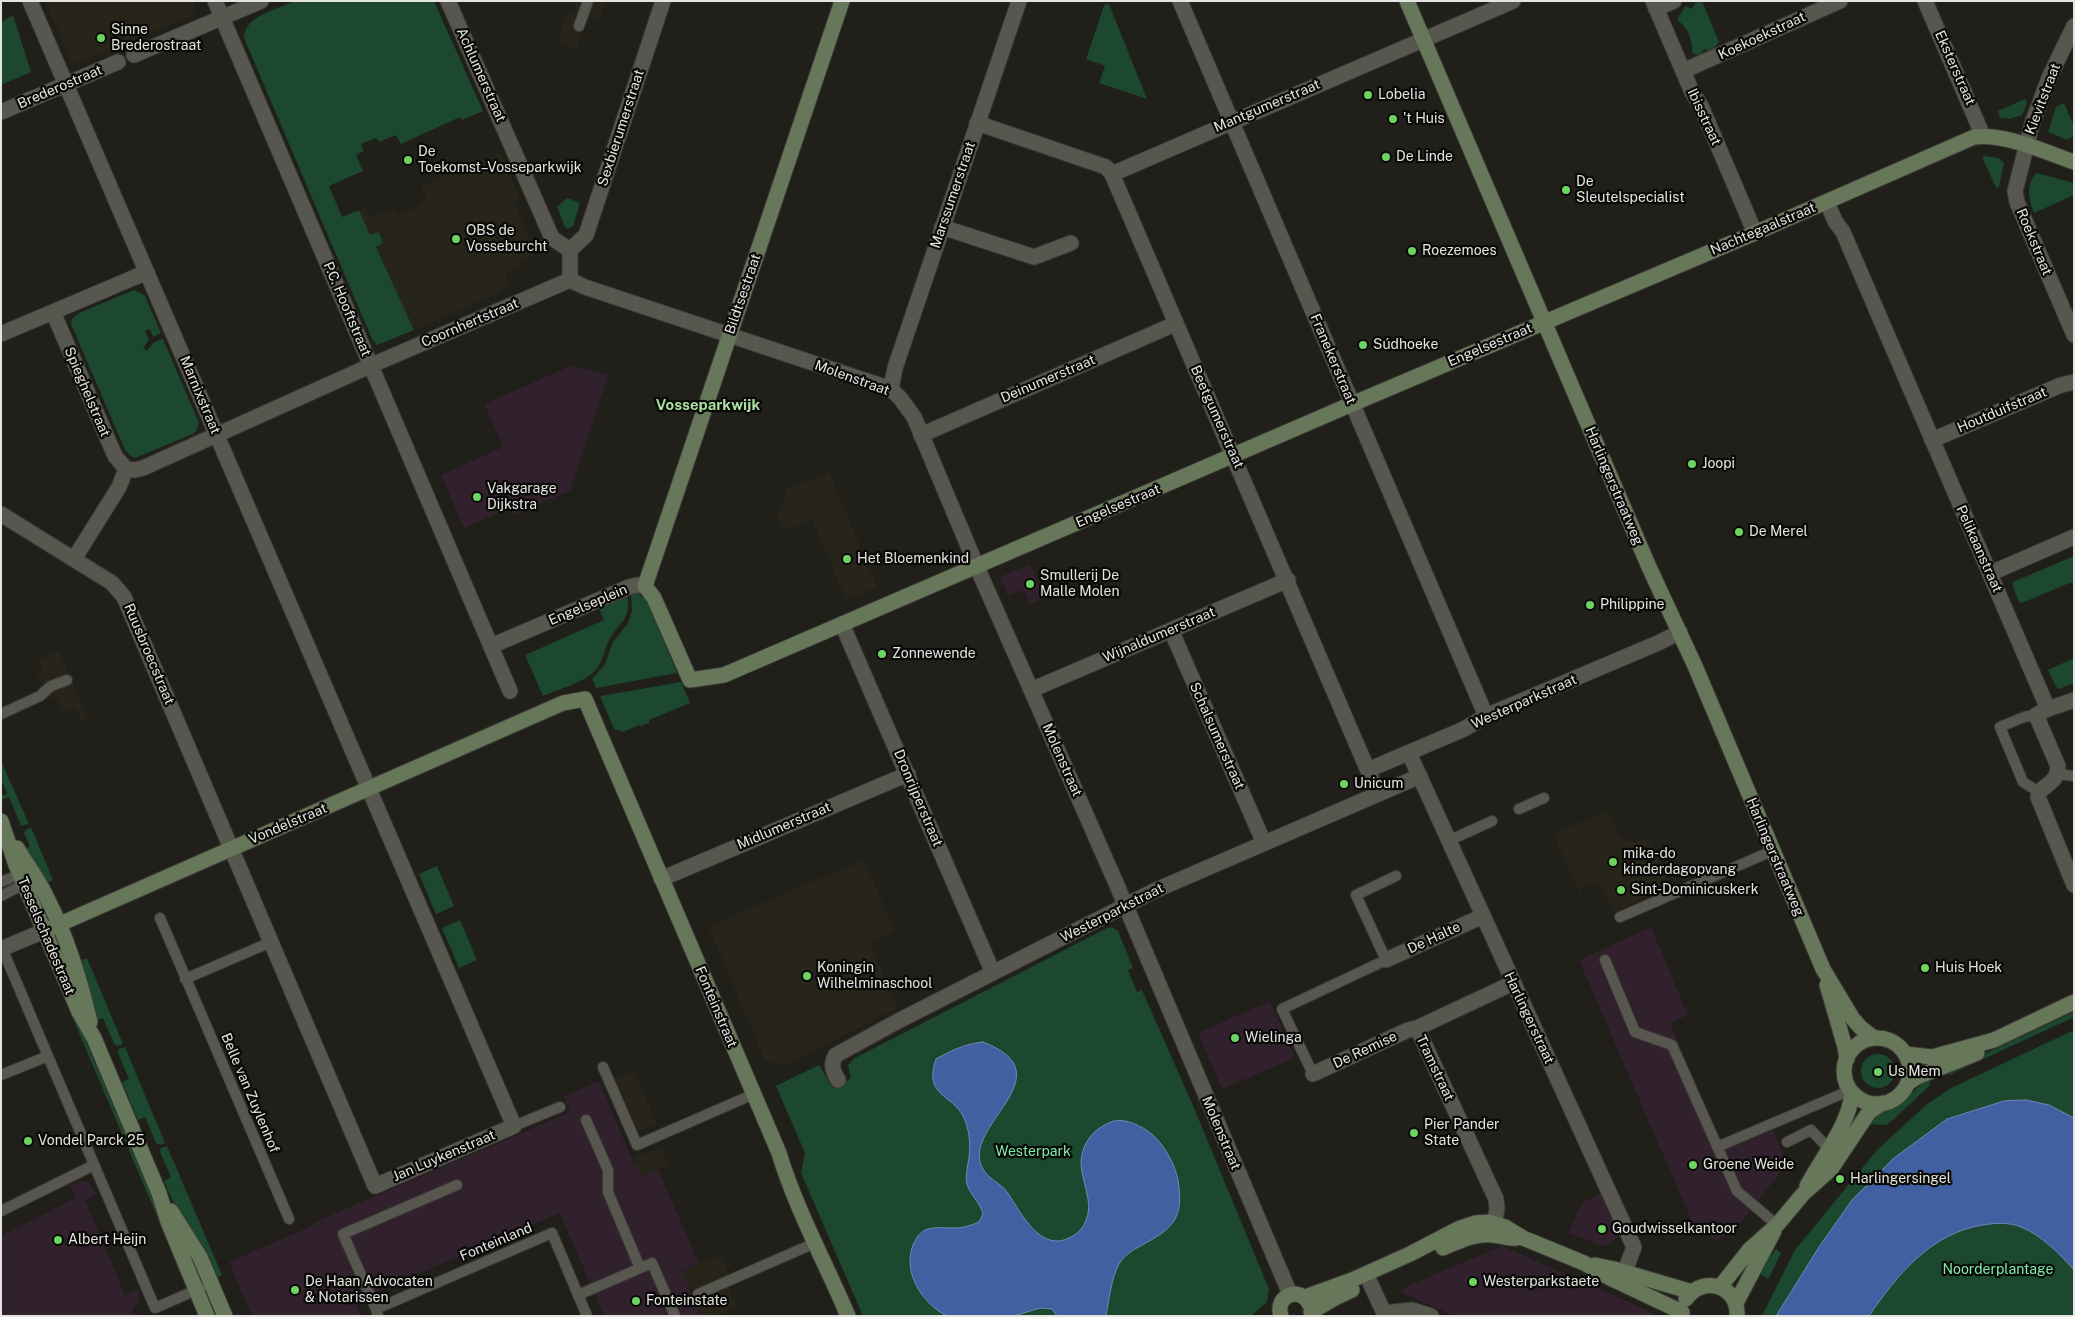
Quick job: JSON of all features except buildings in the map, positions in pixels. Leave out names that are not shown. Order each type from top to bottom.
[{"type":"main road","name":"Bildtsestraat","points":[[644,586],[842,1]]},
{"type":"main road","name":"Harlingerstraatweg","points":[[1407,1],[1649,567],[1680,632],[1823,969],[1847,1059]]},
{"type":"main road","points":[[1983,136],[2000,138],[2074,162]]},
{"type":"main road","name":"Nachtegaalstraat","points":[[1544,322],[1755,234],[1965,141],[1983,136]]},
{"type":"main road","name":"Engelsestraat","points":[[690,680],[724,675],[1544,322]]},
{"type":"main road","name":"Engelseplein","points":[[644,586],[654,598],[690,680]]},
{"type":"main road","name":"Vondelstraat","points":[[44,931],[563,703],[585,699]]},
{"type":"main road","name":"Fonteinstraat","points":[[585,699],[754,1094],[815,1243],[848,1316]]},
{"type":"main road","name":"Tesselschadestraat","points":[[4,826],[27,876],[44,931],[78,1012],[94,1038],[159,1193],[168,1222],[207,1316]]},
{"type":"main road","name":"Tesselschadestraat","points":[[27,876],[48,898],[79,977],[94,1038]]},
{"type":"main road","name":"Harlingerstraatweg","points":[[1823,969],[1853,1019],[1860,1028],[1874,1038]]},
{"type":"main road","points":[[1905,1054],[1932,1057],[1994,1040],[2074,1002]]},
{"type":"main road","points":[[1803,1194],[1845,1119],[1851,1102],[1851,1091],[1845,1075],[1847,1059],[1858,1045],[1874,1038],[1892,1042],[1905,1054],[1910,1068],[1908,1083]]},
{"type":"main road","points":[[1720,1286],[1750,1249],[1831,1168],[1869,1112],[1898,1096],[1908,1083],[1917,1077],[1981,1051],[1994,1040]]},
{"type":"main road","points":[[1851,1091],[1866,1102],[1884,1103]]},
{"type":"main road","name":"Tesselschadestraat","points":[[159,1193],[200,1257],[225,1316]]},
{"type":"main road","points":[[1311,1314],[1368,1278],[1460,1228],[1474,1223],[1489,1222],[1493,1229],[1512,1230],[1523,1238],[1623,1278],[1692,1292]]},
{"type":"main road","points":[[1737,1309],[1749,1276],[1763,1255],[1777,1224]]},
{"type":"main road","points":[[1279,1315],[1281,1301],[1368,1278]]},
{"type":"main road","points":[[1623,1278],[1682,1314],[1683,1304],[1692,1292],[1705,1285],[1720,1286],[1730,1293],[1737,1309]]},
{"type":"main road","points":[[1298,1295],[1311,1306],[1311,1314]]},
{"type":"street","name":"Marnixstraat","points":[[30,1],[369,789]]},
{"type":"street","name":"P.C. Hooftstraat","points":[[215,1],[491,646]]},
{"type":"street","points":[[134,55],[261,1]]},
{"type":"street","name":"Achlumerstraat","points":[[448,1],[552,238],[570,250]]},
{"type":"street","name":"Marssumerstraat","points":[[891,389],[895,368],[1019,1]]},
{"type":"street","name":"Franekerstraat","points":[[1180,1],[1486,716]]},
{"type":"street","name":"Mantgumerstraat","points":[[1112,174],[1513,1]]},
{"type":"street","points":[[1655,5],[1674,1]]},
{"type":"street","name":"Koekoekstraat","points":[[1683,71],[1840,1]]},
{"type":"street","name":"Eksterstraat","points":[[1925,1],[1983,136]]},
{"type":"street","name":"Sexbierumerstraat","points":[[570,250],[586,235],[661,2]]},
{"type":"street","name":"Ibisstraat","points":[[1655,5],[1692,92],[1701,106],[1755,234]]},
{"type":"street","name":"Kievitstraat","points":[[2026,146],[2049,78],[2074,26]]},
{"type":"street","name":"Brederostraat","points":[[1,112],[118,62]]},
{"type":"street","points":[[977,123],[1106,167],[1112,174]]},
{"type":"street","name":"Roekstraat","points":[[2026,146],[2015,185],[2017,202],[2070,315],[2074,335]]},
{"type":"street","name":"Beetgumerstraat","points":[[1112,174],[1175,324],[1288,580],[1378,794]]},
{"type":"street","name":"Pelikaanstraat","points":[[1827,202],[1835,221],[1843,232],[1981,557],[1991,573],[2042,712],[2058,766],[2058,774]]},
{"type":"street","points":[[942,227],[1034,257],[1071,244]]},
{"type":"street","points":[[570,250],[570,280],[729,336]]},
{"type":"street","points":[[1,334],[147,272]]},
{"type":"street","name":"Coornhertstraat","points":[[126,469],[135,470],[143,468],[372,365],[570,280]]},
{"type":"street","name":"Spieghelstraat","points":[[53,312],[115,456],[126,469]]},
{"type":"street","name":"Deinumerstraat","points":[[921,435],[1175,324]]},
{"type":"street","name":"Molenstraat","points":[[729,336],[891,389],[907,407],[921,435],[1125,906],[1298,1295]]},
{"type":"street","name":"Houtduifstraat","points":[[1932,440],[2062,384],[2074,382]]},
{"type":"street","points":[[74,559],[119,487],[126,469]]},
{"type":"street","name":"Ruusbroecstraat","points":[[1,514],[112,583],[124,597],[232,848]]},
{"type":"street","points":[[1991,573],[2074,538]]},
{"type":"street","name":"Wijnaldumerstraat","points":[[1031,690],[1288,580]]},
{"type":"street","name":"Engelseplein","points":[[491,646],[629,587],[636,585],[644,586]]},
{"type":"street","name":"Dronrijperstraat","points":[[842,624],[992,973]]},
{"type":"street","name":"Schalsumerstraat","points":[[1171,630],[1264,842]]},
{"type":"street","name":"Westerparkstraat","points":[[1368,770],[1464,729],[1486,716],[1680,632]]},
{"type":"street","points":[[491,646],[510,691]]},
{"type":"street","points":[[2042,712],[2074,700]]},
{"type":"street","name":"Harlingerstraat","points":[[1409,753],[1634,1247],[1623,1278]]},
{"type":"street","name":"Midlumerstraat","points":[[661,878],[908,774]]},
{"type":"street","points":[[2058,774],[2055,780],[2039,792],[2040,804],[2074,885]]},
{"type":"street","name":"Westerparkstraat","points":[[838,1080],[833,1070],[833,1061],[836,1055],[992,973],[1156,890],[1420,776]]},
{"type":"street","name":"Jan Luykenstraat","points":[[232,848],[375,1186],[514,1126],[369,789]]},
{"type":"street","name":"De Halte","points":[[1386,960],[1482,916]]},
{"type":"street","points":[[2,949],[44,931]]},
{"type":"street","name":"Tramstraat","points":[[1493,1229],[1497,1208],[1496,1198],[1417,1028],[1513,983]]},
{"type":"street","name":"De Remise","points":[[1313,1074],[1408,1030],[1417,1028]]},
{"type":"street","points":[[1368,1278],[1384,1313],[1412,1310],[1431,1316]]},
{"type":"lane","points":[[579,26],[588,1]]},
{"type":"lane","points":[[1,714],[40,696],[51,686],[67,680]]},
{"type":"lane","points":[[2039,792],[2024,782],[2000,727],[2042,712]]},
{"type":"lane","points":[[2058,774],[2074,776]]},
{"type":"lane","points":[[1518,809],[1544,798]]},
{"type":"lane","points":[[1448,840],[1492,821]]},
{"type":"lane","points":[[1620,917],[1772,851]]},
{"type":"lane","points":[[1,882],[27,876]]},
{"type":"lane","points":[[1,896],[27,876]]},
{"type":"lane","points":[[1313,1074],[1282,1009],[1386,960],[1356,895],[1396,876]]},
{"type":"lane","name":"Belle van Zuylenhof","points":[[160,918],[289,1219]]},
{"type":"lane","points":[[185,979],[271,942]]},
{"type":"lane","points":[[2,949],[155,1308],[212,1284]]},
{"type":"lane","points":[[1604,960],[1635,1032],[1672,1045],[1737,1191],[1777,1224]]},
{"type":"lane","points":[[1,1076],[48,1056]]},
{"type":"lane","points":[[603,1067],[637,1145],[754,1094]]},
{"type":"lane","points":[[1717,1147],[1851,1091]]},
{"type":"lane","points":[[514,1126],[560,1107]]},
{"type":"lane","points":[[586,1120],[608,1170],[608,1192],[640,1268]]},
{"type":"lane","points":[[1786,1142],[1811,1130],[1828,1148]]},
{"type":"lane","points":[[1,1211],[94,1165]]},
{"type":"lane","points":[[377,1312],[343,1234],[457,1185]]},
{"type":"lane","name":"Fonteinland","points":[[377,1312],[552,1233],[587,1316]]},
{"type":"lane","points":[[698,1294],[815,1243]]},
{"type":"lane","points":[[578,1295],[652,1263],[675,1316]]},
{"type":"shaded area","name":"Sinne Brederostraat","points":[[45,1],[193,1],[195,9],[192,15],[187,18],[79,63],[72,61],[70,58]]},
{"type":"shaded area","points":[[579,1],[605,1],[599,20],[588,17],[577,49],[557,42],[567,15],[577,10],[575,3]]},
{"type":"shaded area","name":"OBS de Vosseburcht","points":[[501,153],[520,198],[514,203],[535,253],[533,254],[534,256],[520,263],[522,268],[513,269],[505,275],[509,286],[500,289],[501,292],[414,330],[376,246],[383,243],[379,232],[370,235],[359,210],[366,207],[371,218],[394,208],[396,213],[411,211],[427,200],[421,186]]},
{"type":"shaded area","points":[[573,365],[608,376],[570,491],[514,515],[510,508],[464,528],[441,475],[503,447],[484,404]]},
{"type":"shaded area","name":"Het Bloemenkind","points":[[829,472],[877,587],[846,600],[812,519],[783,531],[777,518],[787,489]]},
{"type":"shaded area","points":[[1030,564],[1044,598],[1030,604],[1024,590],[1008,596],[1000,577]]},
{"type":"shaded area","points":[[59,651],[88,717],[81,720],[75,707],[62,712],[55,696],[1,718],[36,694],[44,680],[44,678],[40,679],[37,672],[43,669],[39,660]]},
{"type":"shaded area","name":"mika-do kinderdagopvang","points":[[1608,810],[1620,837],[1635,843],[1649,837],[1668,880],[1664,882],[1666,888],[1614,912],[1601,884],[1590,883],[1584,886],[1580,893],[1553,834]]},
{"type":"shaded area","name":"Koningin Wilhelminaschool","points":[[864,860],[895,932],[870,944],[898,1008],[784,1066],[765,1060],[708,926]]},
{"type":"shaded area","points":[[1651,927],[1688,1015],[1670,1023],[1723,1150],[1773,1130],[1787,1164],[1733,1232],[1713,1242],[1704,1222],[1694,1226],[1579,960]]},
{"type":"shaded area","points":[[1270,1001],[1295,1058],[1222,1089],[1198,1033]]},
{"type":"shaded area","points":[[634,1071],[657,1124],[638,1131],[616,1079]]},
{"type":"shaded area","points":[[599,1081],[633,1162],[635,1161],[642,1176],[658,1169],[699,1264],[682,1271],[700,1316],[604,1316],[560,1213],[355,1301],[361,1316],[252,1316],[229,1262],[314,1225],[313,1223],[570,1112],[564,1096]]},
{"type":"shaded area","points":[[661,1147],[668,1165],[642,1176],[634,1158]]},
{"type":"shaded area","points":[[81,1181],[89,1182],[97,1194],[85,1200],[125,1295],[138,1290],[140,1301],[132,1309],[136,1316],[1,1316],[1,1236],[76,1198],[70,1186]]},
{"type":"shaded area","points":[[1605,1192],[1620,1231],[1618,1237],[1608,1245],[1602,1246],[1568,1233],[1582,1203]]},
{"type":"shaded area","points":[[1502,1246],[1649,1311],[1654,1316],[1454,1316],[1403,1293],[1402,1290],[1405,1287]]},
{"type":"shaded area","points":[[721,1255],[729,1274],[690,1291],[681,1271]]},
{"type":"shaded area","points":[[728,1287],[737,1307],[717,1316],[700,1316],[694,1301]]},
{"type":"green space","points":[[295,1],[434,1],[483,111],[462,120],[460,117],[401,144],[396,135],[379,142],[376,138],[361,144],[364,151],[356,155],[363,171],[329,186],[342,217],[359,210],[370,235],[379,232],[383,243],[376,247],[414,330],[377,345],[372,339],[244,38],[245,30],[256,19],[271,10]]},
{"type":"green space","points":[[1702,1],[1719,42],[1711,52],[1704,49],[1701,56],[1692,53],[1692,43],[1689,34],[1677,20],[1685,6],[1692,9],[1695,3]]},
{"type":"green space","points":[[1106,4],[1109,4],[1147,99],[1099,83],[1105,66],[1086,59]]},
{"type":"green space","points":[[13,15],[31,72],[1,85],[1,22]]},
{"type":"green space","points":[[2025,99],[2027,103],[2022,115],[2010,119],[2000,118],[1998,111]]},
{"type":"green space","points":[[2064,103],[2074,126],[2074,136],[2067,140],[2048,132],[2056,107]]},
{"type":"green space","points":[[1982,157],[1999,158],[2004,163],[1999,187],[1996,188]]},
{"type":"green space","points":[[2037,173],[2074,183],[2074,195],[2034,213],[2029,187]]},
{"type":"green space","points":[[567,198],[580,203],[573,226],[568,229],[565,227],[557,207]]},
{"type":"green space","points":[[134,290],[145,296],[161,333],[153,337],[150,329],[145,331],[149,340],[143,348],[147,351],[154,342],[163,339],[199,423],[193,434],[135,458],[125,450],[71,324],[72,319],[79,313]]},
{"type":"green space","points":[[2074,556],[2074,584],[2072,582],[2022,603],[2019,602],[2012,584],[2013,582]]},
{"type":"green space","points":[[631,594],[639,594],[647,601],[677,673],[596,688],[592,679],[605,664],[613,642],[628,623],[632,611]]},
{"type":"green space","points":[[627,596],[628,611],[626,616],[609,640],[597,669],[572,685],[543,696],[525,655],[604,620],[599,608]]},
{"type":"green space","points":[[2074,658],[2074,683],[2060,689],[2056,687],[2048,670]]},
{"type":"green space","points":[[681,682],[690,703],[649,720],[649,723],[623,732],[614,729],[600,696]]},
{"type":"green space","points":[[1,761],[29,824],[21,826],[9,797],[1,800],[1,796],[7,794],[1,779]]},
{"type":"green space","points":[[31,827],[53,880],[46,883],[23,850],[30,846],[24,833]]},
{"type":"green space","points":[[437,866],[454,906],[436,914],[419,874]]},
{"type":"green space","points":[[460,920],[477,960],[459,968],[442,928]]},
{"type":"green space","name":"Westerpark","points":[[1112,927],[1118,931],[1133,968],[1128,970],[1137,992],[1142,990],[1194,1108],[1269,1289],[1267,1302],[1251,1316],[863,1316],[801,1173],[805,1153],[776,1086],[819,1065],[833,1088],[851,1078],[848,1065],[855,1058]]},
{"type":"green space","points":[[87,958],[123,1044],[118,1046],[114,1044],[103,1018],[96,1021],[80,961]]},
{"type":"green space","points":[[56,971],[180,1262],[177,1263],[53,972]]},
{"type":"green space","points":[[2074,1012],[2074,1017],[1949,1075],[1948,1071]]},
{"type":"green space","points":[[2074,1030],[2074,1118],[2049,1105],[2026,1100],[2004,1101],[1947,1119],[1894,1158],[1852,1200],[1819,1247],[1776,1316],[1762,1316],[1795,1250],[1877,1150],[1926,1105],[1951,1088]]},
{"type":"green space","points":[[125,1047],[165,1143],[160,1145],[156,1143],[145,1117],[138,1120],[122,1082],[129,1079],[118,1053],[119,1049]]},
{"type":"green space","points":[[1878,1054],[1885,1055],[1890,1059],[1894,1064],[1894,1078],[1890,1083],[1885,1087],[1878,1088],[1871,1087],[1866,1083],[1862,1078],[1861,1071],[1862,1064],[1866,1059],[1871,1055]]},
{"type":"green space","points":[[1930,1078],[1930,1085],[1893,1120],[1886,1125],[1870,1124],[1875,1117],[1903,1102]]},
{"type":"green space","points":[[167,1146],[222,1275],[216,1278],[175,1206],[164,1181],[171,1177],[160,1152],[161,1148]]},
{"type":"green space","name":"Noorderplantage","points":[[1998,1222],[2018,1226],[2036,1235],[2057,1251],[2074,1270],[2074,1316],[1869,1316],[1898,1278],[1932,1246],[1965,1229]]},
{"type":"green space","points":[[1776,1249],[1781,1253],[1767,1279],[1758,1272],[1768,1255],[1772,1255]]},
{"type":"water","points":[[983,1042],[1007,1055],[1016,1070],[1015,1086],[985,1136],[979,1153],[983,1169],[988,1176],[1004,1189],[1025,1220],[1041,1236],[1050,1240],[1060,1241],[1074,1235],[1084,1225],[1089,1207],[1081,1168],[1082,1154],[1089,1138],[1106,1124],[1120,1120],[1131,1122],[1141,1127],[1159,1141],[1171,1160],[1178,1180],[1178,1213],[1169,1227],[1162,1233],[1126,1255],[1121,1261],[1112,1283],[1106,1316],[1057,1316],[1052,1309],[1040,1308],[1014,1316],[947,1316],[930,1304],[917,1286],[910,1266],[910,1256],[913,1245],[919,1235],[925,1230],[930,1229],[970,1226],[979,1222],[983,1214],[967,1184],[966,1174],[970,1146],[965,1121],[958,1109],[936,1087],[933,1080],[933,1071],[936,1059],[970,1044]]},
{"type":"water","points":[[2026,1100],[2049,1105],[2074,1118],[2074,1270],[2050,1246],[2028,1230],[2016,1225],[1997,1223],[1983,1225],[1964,1230],[1931,1246],[1904,1271],[1869,1316],[1776,1316],[1819,1247],[1852,1200],[1894,1158],[1947,1119],[2004,1101]]},
{"type":"place","name":"Sinne Brederostraat","points":[[101,38]]},
{"type":"place","name":"Lobelia","points":[[1368,95]]},
{"type":"place","name":"'t Huis","points":[[1393,119]]},
{"type":"place","name":"De Linde","points":[[1386,157]]},
{"type":"place","name":"De Toekomst–Vosseparkwijk","points":[[408,160]]},
{"type":"place","name":"De Sleutelspecialist","points":[[1566,190]]},
{"type":"place","name":"OBS de Vosseburcht","points":[[456,239]]},
{"type":"place","name":"Roezemoes","points":[[1412,251]]},
{"type":"place","name":"Súdhoeke","points":[[1363,345]]},
{"type":"place","name":"Joopi","points":[[1692,464]]},
{"type":"place","name":"Vakgarage Dijkstra","points":[[477,497]]},
{"type":"place","name":"De Merel","points":[[1739,532]]},
{"type":"place","name":"Het Bloemenkind","points":[[847,559]]},
{"type":"place","name":"Smullerij De Malle Molen","points":[[1030,584]]},
{"type":"place","name":"Philippine","points":[[1590,605]]},
{"type":"place","name":"Zonnewende","points":[[882,654]]},
{"type":"place","name":"Unicum","points":[[1344,784]]},
{"type":"place","name":"mika-do kinderdagopvang","points":[[1613,862]]},
{"type":"place","name":"Sint-Dominicuskerk","points":[[1621,890]]},
{"type":"place","name":"Huis Hoek","points":[[1925,968]]},
{"type":"place","name":"Koningin Wilhelminaschool","points":[[807,976]]},
{"type":"place","name":"Wielinga","points":[[1235,1038]]},
{"type":"place","name":"Us Mem","points":[[1878,1072]]},
{"type":"place","name":"Pier Pander State","points":[[1414,1133]]},
{"type":"place","name":"Vondel Parck 25","points":[[28,1141]]},
{"type":"place","name":"Groene Weide","points":[[1693,1165]]},
{"type":"place","name":"Harlingersingel","points":[[1840,1179]]},
{"type":"place","name":"Goudwisselkantoor","points":[[1602,1229]]},
{"type":"place","name":"Albert Heijn","points":[[58,1240]]},
{"type":"place","name":"Westerparkstaete","points":[[1473,1282]]},
{"type":"place","name":"De Haan Advocaten & Notarissen","points":[[295,1290]]},
{"type":"place","name":"Fonteinstate","points":[[636,1301]]},
{"type":"district","name":"Vosseparkwijk","points":[[708,405]]}]
